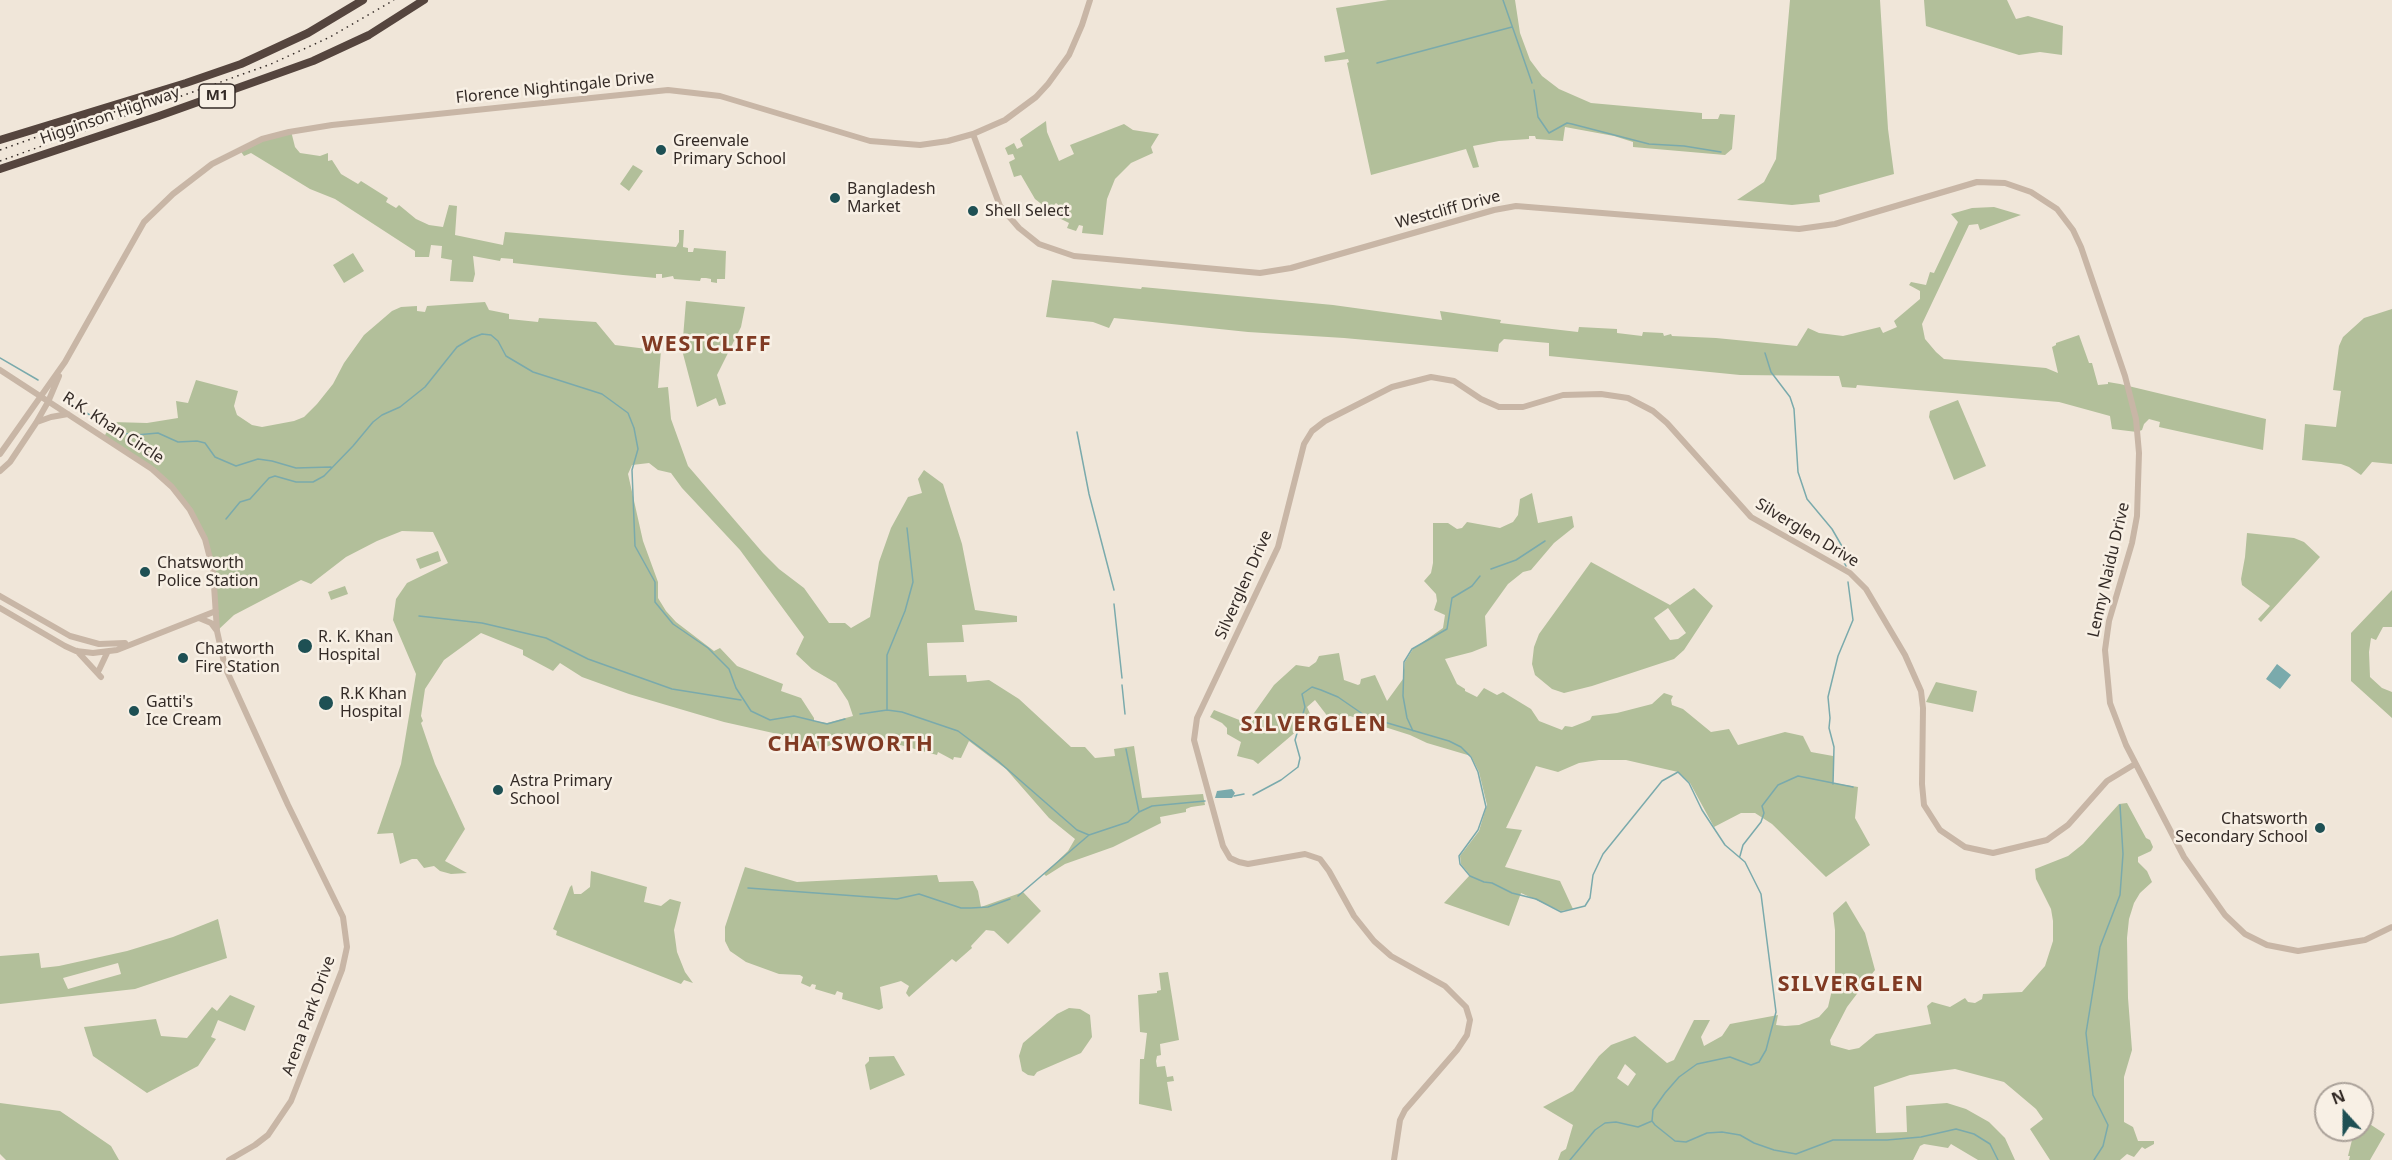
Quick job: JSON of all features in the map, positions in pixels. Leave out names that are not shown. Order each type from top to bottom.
[{"type":"highway","name":"Higginson Highway","points":[[0,140],[241,64],[308,33],[363,0]]},
{"type":"highway","name":"Higginson Highway","points":[[0,169],[159,116],[330,54],[383,27],[424,0]]},
{"type":"street","name":"Florence Nightingale Drive","points":[[0,454],[65,362],[136,232],[148,217],[173,194],[212,164],[244,147],[276,135],[318,127],[668,90],[720,96],[881,143],[928,144],[973,134],[1012,116],[1048,84],[1069,55],[1082,25],[1088,2]]},
{"type":"street","name":"Westcliff Drive","points":[[973,134],[1000,206],[1019,228],[1050,249],[1074,256],[1260,273],[1290,268],[1494,210],[1516,206],[1799,229],[1835,224],[1977,182],[2005,183],[2031,192]]},
{"type":"street","name":"Lenny Naidu Drive","points":[[2031,192],[2057,209],[2073,230],[2081,247],[2125,376],[2136,419],[2139,453],[2137,516],[2109,621],[2105,650],[2110,703],[2120,733],[2135,764],[2188,863],[2224,915],[2236,928],[2251,938],[2277,948],[2310,950],[2365,939],[2392,927]]},
{"type":"street","name":"Florence Nightingale Drive","points":[[0,471],[10,462],[36,423],[48,402],[65,362]]},
{"type":"street","name":"R.K. Khan Circle","points":[[0,370],[152,469],[182,498],[198,523],[209,552],[213,570],[217,632],[228,676],[299,826]]},
{"type":"street","name":"Silverglen Drive","points":[[1394,1160],[1400,1120],[1405,1110],[1457,1050],[1467,1035],[1470,1020],[1466,1007],[1445,986],[1391,956],[1374,941],[1354,916],[1320,859],[1305,854],[1248,864],[1230,858],[1221,839],[1194,740],[1197,718],[1278,547],[1304,444],[1312,431],[1325,421],[1392,387],[1431,377],[1454,381],[1486,402],[1499,407],[1523,407],[1563,395],[1601,394],[1628,398],[1653,411],[1667,423],[1751,517],[1850,573],[1866,589],[1905,655],[1921,691],[1924,805],[1943,833],[1971,850],[2001,852],[2052,838],[2068,825],[2107,781],[2135,764]]},
{"type":"street","points":[[36,423],[68,414]]},
{"type":"street","points":[[0,596],[70,636],[90,643],[108,645],[132,643]]},
{"type":"street","points":[[0,608],[76,651],[100,674],[108,652]]},
{"type":"street","points":[[76,651],[108,652],[216,611]]},
{"type":"street","points":[[199,617],[211,623],[217,632]]},
{"type":"street","name":"Arena Park Drive","points":[[230,1160],[268,1135],[284,1114],[345,960],[346,934],[340,909],[299,826]]},
{"type":"green space","points":[[1388,0],[1515,0],[1520,33],[1530,60],[1542,76],[1559,89],[1591,103],[1702,113],[1702,119],[1718,119],[1720,114],[1735,115],[1732,149],[1725,155],[1633,147],[1633,142],[1614,136],[1565,127],[1563,141],[1536,139],[1535,136],[1529,136],[1529,139],[1473,146],[1479,167],[1473,168],[1466,149],[1371,175],[1348,59],[1325,62],[1324,56],[1345,52],[1336,8]]},
{"type":"green space","points":[[1790,0],[1880,0],[1888,129],[1894,174],[1819,195],[1820,202],[1792,205],[1737,200],[1764,182],[1776,159]]},
{"type":"green space","points":[[1924,0],[2007,0],[2016,19],[2028,16],[2063,26],[2062,55],[2040,52],[2019,55],[1926,26]]},
{"type":"green space","points":[[1046,121],[1047,132],[1059,161],[1074,154],[1070,145],[1124,124],[1133,130],[1159,134],[1151,147],[1153,153],[1131,163],[1115,179],[1107,199],[1103,235],[1082,233],[1083,226],[1079,225],[1076,231],[1067,228],[1069,223],[1057,217],[1062,208],[1056,203],[1049,210],[1035,199],[1021,175],[1014,177],[1009,162],[1015,159],[1013,154],[1008,155],[1005,148],[1014,143],[1017,149],[1023,146],[1020,139]]},
{"type":"green space","points":[[291,131],[295,147],[300,153],[320,156],[328,153],[328,161],[332,160],[341,174],[358,184],[361,181],[388,198],[386,202],[396,208],[399,205],[416,219],[429,225],[443,227],[449,205],[457,206],[455,235],[503,245],[505,232],[676,247],[679,242],[679,230],[684,230],[683,247],[688,248],[688,252],[693,252],[694,248],[726,251],[725,279],[717,279],[717,283],[706,278],[701,278],[700,281],[674,279],[673,276],[662,278],[662,274],[656,274],[656,278],[623,275],[513,263],[513,259],[501,258],[500,261],[473,256],[475,274],[473,282],[450,281],[452,260],[441,258],[442,246],[431,245],[429,257],[415,257],[415,251],[335,199],[310,189],[251,153],[244,156],[239,149]]},
{"type":"green space","points":[[633,165],[643,171],[629,191],[620,184]]},
{"type":"green space","points":[[1994,207],[2021,215],[1980,230],[1978,224],[1969,225],[1922,324],[1925,339],[1936,352],[1944,359],[2046,368],[2058,373],[2052,347],[2056,343],[2079,335],[2089,363],[2092,363],[2098,385],[2108,384],[2108,382],[2120,384],[2266,419],[2263,450],[2159,427],[2160,422],[2149,419],[2142,430],[2137,432],[2112,429],[2110,416],[2059,402],[1857,385],[1856,388],[1842,387],[1839,376],[1740,375],[1549,356],[1549,343],[1504,339],[1499,344],[1498,352],[1248,332],[1114,318],[1109,328],[1093,322],[1046,317],[1052,280],[1333,305],[1442,320],[1440,311],[1501,320],[1500,323],[1578,332],[1579,327],[1617,329],[1617,333],[1642,336],[1643,332],[1663,333],[1664,336],[1671,334],[1672,336],[1797,346],[1808,328],[1819,333],[1843,336],[1880,327],[1883,333],[1897,327],[1894,321],[1920,299],[1920,291],[1909,285],[1911,282],[1926,285],[1930,272],[1934,273],[1958,222],[1951,214],[1972,208]]},
{"type":"green space","points":[[353,253],[364,271],[344,283],[333,265]]},
{"type":"green space","points":[[686,301],[745,307],[741,327],[717,375],[726,404],[719,406],[716,398],[697,407],[682,350]]},
{"type":"green space","points":[[485,302],[489,310],[509,314],[509,319],[538,322],[539,318],[596,322],[615,345],[647,349],[659,347],[661,350],[658,388],[668,387],[671,419],[688,466],[763,553],[804,588],[829,623],[845,623],[851,628],[870,617],[879,562],[891,528],[908,497],[922,493],[918,479],[924,470],[943,484],[962,544],[975,610],[1017,616],[1017,622],[962,625],[964,642],[927,643],[929,676],[966,675],[967,682],[989,680],[1019,699],[1071,747],[1085,747],[1095,758],[1115,756],[1114,749],[1134,746],[1142,798],[1203,794],[1205,805],[1191,807],[1186,809],[1186,812],[1160,817],[1161,823],[1113,847],[1065,864],[1046,876],[1044,874],[1068,851],[1075,839],[1049,818],[1006,769],[969,741],[961,758],[954,757],[953,760],[938,752],[937,755],[860,734],[826,747],[827,751],[804,747],[796,744],[791,737],[724,722],[629,694],[582,677],[560,663],[553,671],[523,655],[523,650],[481,633],[444,660],[425,689],[421,716],[423,721],[421,723],[435,764],[465,829],[445,861],[467,873],[451,874],[440,871],[434,866],[424,868],[417,859],[400,864],[393,833],[377,834],[401,764],[416,674],[393,620],[396,599],[407,583],[448,563],[433,532],[402,531],[377,541],[346,557],[311,584],[301,580],[234,615],[217,631],[213,570],[205,539],[173,487],[104,437],[112,422],[147,423],[178,418],[176,401],[188,403],[196,380],[238,391],[234,406],[237,415],[252,425],[262,427],[304,417],[333,384],[344,363],[364,335],[392,311],[401,307],[417,306],[417,311],[425,312],[427,306]],"holes":[[[649,463],[658,470],[671,473],[682,488],[740,550],[804,637],[796,654],[812,669],[836,683],[848,701],[853,716],[827,723],[814,721],[801,698],[781,691],[783,684],[737,666],[720,648],[714,651],[676,622],[666,611],[658,598],[658,582],[643,541],[628,474],[632,465]]]},
{"type":"green space","points":[[2392,309],[2392,464],[2372,462],[2361,475],[2341,464],[2302,460],[2305,424],[2336,427],[2341,391],[2333,390],[2339,346],[2343,337],[2364,318]]},
{"type":"green space","points":[[1958,400],[1986,466],[1954,480],[1929,417],[1930,411]]},
{"type":"green space","points":[[1532,493],[1538,523],[1572,516],[1574,527],[1554,543],[1531,570],[1523,572],[1508,584],[1485,616],[1487,646],[1445,659],[1457,684],[1477,697],[1484,688],[1497,695],[1503,692],[1531,709],[1539,721],[1562,730],[1565,726],[1572,727],[1590,720],[1592,716],[1617,713],[1652,704],[1664,693],[1673,696],[1672,705],[1683,709],[1711,732],[1729,729],[1738,745],[1785,732],[1803,736],[1811,752],[1833,756],[1833,783],[1858,787],[1855,818],[1870,845],[1826,877],[1772,824],[1755,813],[1741,813],[1714,827],[1690,783],[1678,772],[1626,760],[1579,763],[1558,772],[1536,766],[1506,828],[1522,830],[1505,867],[1560,881],[1573,909],[1561,911],[1521,893],[1509,926],[1444,903],[1470,875],[1461,864],[1460,856],[1479,831],[1487,805],[1479,772],[1471,756],[1350,716],[1332,722],[1315,700],[1307,707],[1312,718],[1258,764],[1253,760],[1237,756],[1241,742],[1227,734],[1227,728],[1222,723],[1210,717],[1214,710],[1247,723],[1274,685],[1296,665],[1309,667],[1316,662],[1319,656],[1339,653],[1344,680],[1358,685],[1361,679],[1375,675],[1387,701],[1403,679],[1405,662],[1413,649],[1443,628],[1445,615],[1434,610],[1437,601],[1436,594],[1424,581],[1431,573],[1433,563],[1433,523],[1448,523],[1457,529],[1462,528],[1467,522],[1500,528],[1513,522],[1518,515],[1520,499]]},
{"type":"green space","points":[[2247,533],[2294,538],[2304,542],[2320,557],[2261,622],[2258,619],[2270,606],[2242,585],[2241,579]]},
{"type":"green space","points":[[438,551],[441,561],[420,569],[416,559]]},
{"type":"green space","points":[[1591,562],[1670,605],[1694,588],[1713,606],[1684,650],[1674,659],[1564,693],[1552,689],[1535,675],[1532,664],[1534,647],[1539,634]],"holes":[[[1668,608],[1686,633],[1678,639],[1670,640],[1654,618]]]},
{"type":"green space","points":[[345,586],[348,594],[331,600],[328,592]]},
{"type":"green space","points":[[2392,590],[2392,627],[2383,627],[2376,640],[2371,638],[2369,652],[2370,677],[2382,688],[2392,692],[2392,718],[2351,681],[2351,633]]},
{"type":"green space","points":[[1936,682],[1977,691],[1973,712],[1926,702]]},
{"type":"green space","points":[[2127,803],[2153,847],[2151,851],[2138,857],[2138,862],[2147,871],[2152,882],[2140,893],[2134,903],[2127,938],[2132,1050],[2124,1077],[2124,1122],[2133,1127],[2138,1141],[2154,1141],[2154,1144],[2145,1149],[2142,1147],[2134,1157],[2127,1154],[2120,1160],[2050,1160],[2030,1129],[2043,1119],[2036,1109],[2004,1082],[1955,1069],[1910,1075],[1874,1087],[1876,1133],[1907,1132],[1906,1106],[1947,1103],[1966,1109],[1989,1122],[2005,1138],[2015,1160],[1978,1160],[1951,1144],[1948,1148],[1924,1144],[1920,1146],[1913,1160],[1558,1160],[1561,1152],[1566,1149],[1573,1125],[1543,1107],[1573,1091],[1599,1056],[1611,1045],[1635,1036],[1667,1063],[1674,1060],[1694,1020],[1710,1020],[1701,1037],[1704,1046],[1722,1036],[1730,1024],[1778,1015],[1776,1025],[1799,1025],[1819,1017],[1828,1007],[1835,977],[1833,913],[1846,901],[1865,933],[1875,970],[1847,1007],[1830,1040],[1831,1045],[1849,1050],[1859,1048],[1876,1034],[1931,1024],[1927,1006],[1932,1002],[1950,1007],[1965,998],[1968,1002],[1975,1003],[1982,999],[1983,994],[2022,992],[2045,966],[2053,941],[2051,909],[2036,879],[2035,869],[2068,856],[2083,844],[2119,804]],"holes":[[[1625,1064],[1636,1074],[1628,1086],[1617,1078]]]},
{"type":"green space","points":[[745,867],[797,882],[937,875],[939,882],[973,881],[978,891],[981,907],[1023,892],[1041,911],[1008,944],[994,931],[986,930],[971,946],[972,948],[956,962],[952,959],[909,997],[906,993],[909,986],[901,981],[880,987],[883,1008],[879,1010],[842,999],[843,993],[837,991],[835,995],[815,989],[816,985],[812,984],[810,987],[801,983],[803,977],[800,975],[779,974],[746,962],[730,951],[725,941],[725,927]]},
{"type":"green space","points":[[591,871],[647,887],[644,902],[661,906],[670,899],[681,902],[674,930],[677,952],[685,972],[693,983],[684,980],[681,984],[556,935],[557,931],[553,929],[570,887],[572,885],[574,894],[581,894],[590,887]]},
{"type":"green space","points":[[218,919],[227,958],[135,989],[0,1004],[0,956],[39,953],[41,968],[127,951],[173,937]],"holes":[[[118,963],[121,974],[68,989],[63,978]]]},
{"type":"green space","points":[[1168,972],[1179,1040],[1160,1044],[1161,1055],[1157,1056],[1156,1061],[1157,1067],[1165,1066],[1167,1077],[1173,1076],[1174,1081],[1167,1082],[1172,1111],[1139,1104],[1140,1059],[1144,1059],[1147,1033],[1140,1032],[1138,995],[1157,993],[1161,990],[1159,973]]},
{"type":"green space","points":[[230,995],[255,1006],[245,1031],[218,1020],[211,1037],[216,1039],[198,1066],[147,1093],[93,1056],[84,1027],[156,1019],[161,1036],[187,1038],[212,1007],[217,1011]]},
{"type":"green space","points":[[1069,1008],[1080,1009],[1090,1015],[1092,1037],[1081,1053],[1037,1072],[1034,1076],[1022,1071],[1019,1056],[1023,1043],[1057,1014]]},
{"type":"green space","points":[[894,1056],[905,1075],[870,1090],[865,1065],[869,1057]]},
{"type":"green space","points":[[0,1103],[60,1111],[111,1146],[119,1160],[6,1160],[0,1154]]},
{"type":"green space","points":[[2374,1127],[2385,1134],[2370,1160],[2349,1160],[2350,1156],[2348,1156],[2352,1142],[2374,1142]]},
{"type":"water","points":[[2277,664],[2291,675],[2280,689],[2266,679]]},
{"type":"water","points":[[1232,789],[1235,793],[1232,798],[1215,798],[1217,791]]},
{"type":"waterway","points":[[1503,0],[1532,83]]},
{"type":"waterway","points":[[1377,63],[1512,27]]},
{"type":"waterway","points":[[1534,90],[1538,117],[1549,133],[1567,123],[1649,144],[1684,146],[1721,152]]},
{"type":"waterway","points":[[226,519],[240,502],[250,499],[269,478],[275,476],[296,482],[313,482],[324,476],[373,422],[400,407],[425,387],[457,347],[482,334],[491,335],[498,341],[506,356],[533,372],[602,394],[628,413],[638,449],[632,470],[635,546],[655,582],[655,602],[673,624],[708,648],[729,669],[736,688],[751,711],[770,720],[794,716],[827,724],[845,719]]},
{"type":"waterway","points":[[1765,353],[1771,372],[1790,397],[1794,409],[1798,472],[1807,499],[1832,529],[1843,548],[1841,557],[1846,566]]},
{"type":"waterway","points":[[0,358],[38,380]]},
{"type":"waterway","points":[[67,402],[122,433],[136,435],[158,433],[178,442],[205,443],[215,457],[236,466],[258,459],[296,468],[331,467]]},
{"type":"waterway","points":[[1077,432],[1089,494],[1114,590]]},
{"type":"waterway","points":[[887,710],[887,655],[905,611],[913,582],[907,528]]},
{"type":"waterway","points":[[1491,569],[1516,560],[1545,541]]},
{"type":"waterway","points":[[1413,731],[1407,718],[1403,696],[1404,662],[1412,649],[1447,629],[1452,598],[1472,586],[1480,576]]},
{"type":"waterway","points":[[1833,784],[1834,747],[1829,728],[1828,697],[1838,656],[1853,620],[1848,582]]},
{"type":"waterway","points":[[1114,604],[1122,678]]},
{"type":"waterway","points":[[419,616],[482,623],[546,638],[588,659],[672,689],[741,700]]},
{"type":"waterway","points":[[1122,685],[1125,714]]},
{"type":"waterway","points":[[1253,795],[1281,780],[1298,767],[1300,758],[1295,740],[1305,707],[1302,694],[1312,687],[1321,690],[1338,697],[1367,717],[1449,741],[1461,747],[1471,757],[1478,772],[1486,807],[1478,830],[1459,856],[1460,864],[1470,876],[1512,893],[1536,899],[1561,912],[1585,906],[1590,898],[1593,875],[1603,854],[1662,781],[1678,772],[1689,783],[1702,810],[1725,845],[1745,862],[1761,894],[1776,1012],[1766,1050],[1759,1062],[1751,1065],[1730,1057],[1697,1064],[1679,1077],[1653,1110],[1652,1121],[1655,1125],[1675,1141],[1686,1142],[1707,1133],[1722,1132],[1740,1135],[1774,1150],[1796,1154],[1833,1140],[1887,1140],[1921,1137],[1956,1129],[1974,1134],[1990,1144],[1998,1160]]},
{"type":"waterway","points":[[860,714],[887,710],[902,712],[958,731],[998,761],[1077,830],[1089,835],[1128,822],[1139,812],[1152,806],[1205,801]]},
{"type":"waterway","points":[[1126,749],[1139,812]]},
{"type":"waterway","points":[[1740,856],[1743,845],[1761,822],[1764,813],[1762,806],[1778,785],[1798,776],[1853,787]]},
{"type":"waterway","points":[[1234,796],[1244,794]]},
{"type":"waterway","points":[[2094,1160],[2103,1146],[2108,1125],[2093,1095],[2086,1033],[2100,947],[2120,895],[2123,854],[2120,805]]},
{"type":"waterway","points":[[1018,896],[1089,835]]},
{"type":"waterway","points":[[748,888],[897,899],[919,894],[961,908],[988,907],[1010,899]]},
{"type":"waterway","points":[[1570,1160],[1595,1130],[1605,1123],[1616,1122],[1638,1127],[1652,1121]]},
{"type":"railway","points":[[0,161],[271,64],[330,37],[394,0]]},
{"type":"railway","points":[[0,150],[82,121],[128,108]]},
{"type":"place","name":"Greenvale Primary School","points":[[661,150]]},
{"type":"place","name":"Bangladesh Market","points":[[835,198]]},
{"type":"place","name":"Shell Select","points":[[973,211]]},
{"type":"place","name":"Chatsworth Police Station","points":[[145,572]]},
{"type":"place","name":"R. K. Khan Hospital","points":[[305,646]]},
{"type":"place","name":"Chatworth Fire Station","points":[[183,658]]},
{"type":"place","name":"R.K Khan Hospital","points":[[326,703]]},
{"type":"place","name":"Gatti's Ice Cream","points":[[134,711]]},
{"type":"place","name":"Astra Primary School","points":[[498,790]]},
{"type":"place","name":"Chatsworth Secondary School","points":[[2320,828]]},
{"type":"district","name":"WESTCLIFF","points":[[707,345]]},
{"type":"district","name":"SILVERGLEN","points":[[1314,725]]},
{"type":"district","name":"CHATSWORTH","points":[[851,745]]},
{"type":"district","name":"SILVERGLEN","points":[[1851,985]]}]
